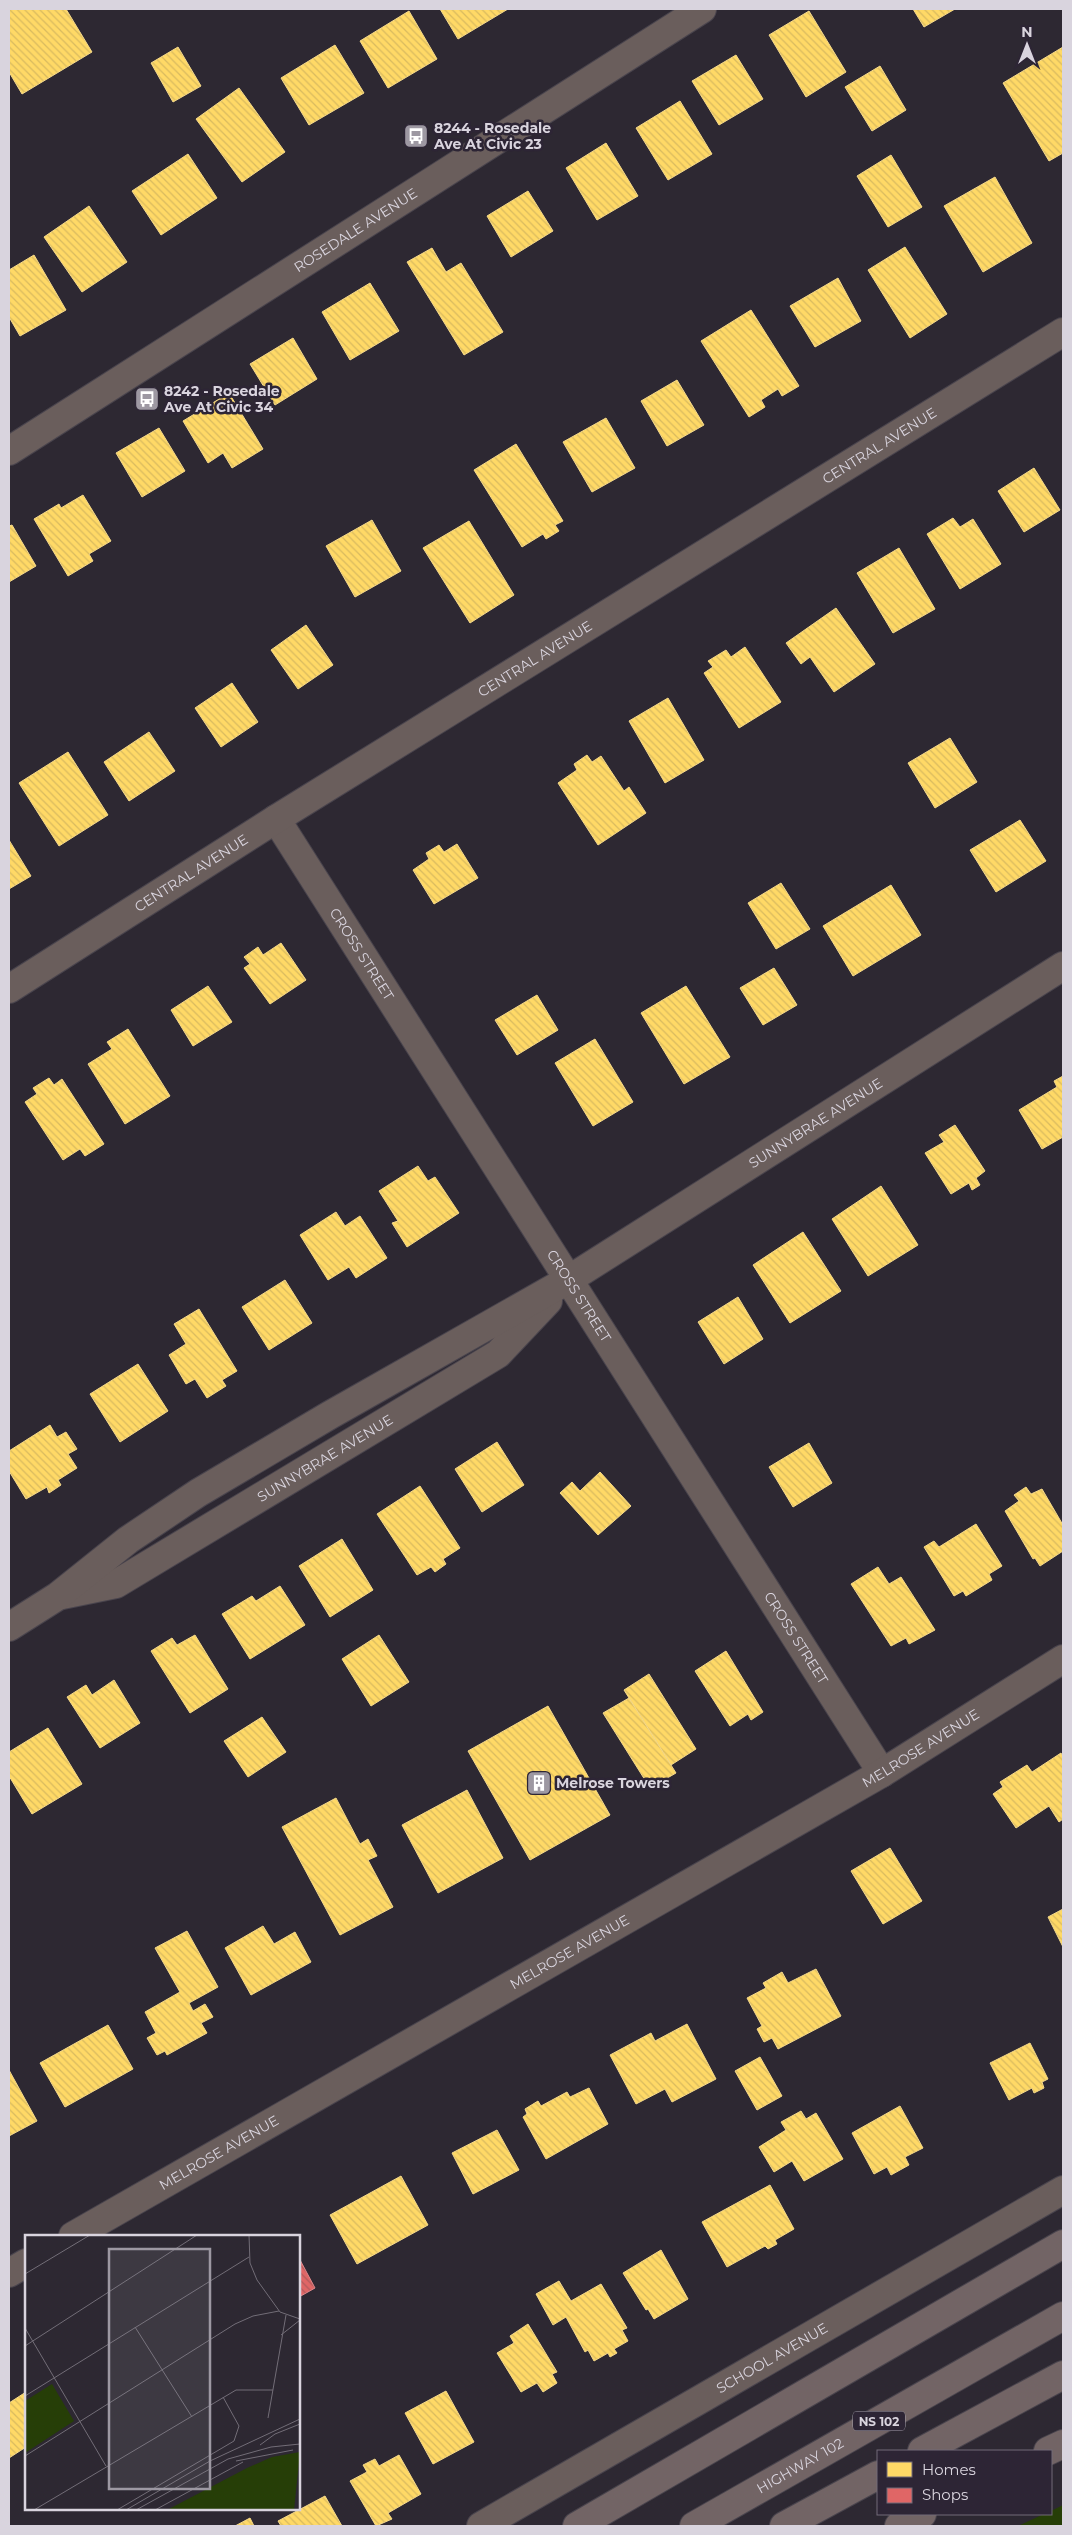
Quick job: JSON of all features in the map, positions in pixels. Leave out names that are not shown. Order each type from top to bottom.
[{"type":"highway","points":[[577,2526],[1063,2244]]},
{"type":"highway","name":"HIGHWAY 102","points":[[694,2526],[1063,2316]]},
{"type":"highway","points":[[924,2450],[1063,2374]]},
{"type":"highway","points":[[1050,2450],[1063,2444]]},
{"type":"highway","points":[[784,2526],[877,2476]]},
{"type":"highway","points":[[899,2526],[920,2515]]},
{"type":"street","name":"ROSEDALE AVENUE","points":[[9,451],[702,9]]},
{"type":"street","name":"CENTRAL AVENUE","points":[[9,988],[276,819],[1063,332]]},
{"type":"street","name":"CROSS STREET","points":[[276,819],[882,1773]]},
{"type":"street","name":"SUNNYBRAE AVENUE","points":[[9,1627],[58,1596],[128,1540],[198,1493],[330,1415],[568,1280],[1063,966]]},
{"type":"street","name":"MELROSE AVENUE","points":[[75,2235],[882,1773],[1063,1659]]},
{"type":"street","name":"SCHOOL AVENUE","points":[[481,2526],[1063,2190]]},
{"type":"street","points":[[9,2273],[25,2264]]},
{"type":"green space","points":[[1063,2505],[1063,2526],[1018,2526],[1042,2515],[1052,2515],[1052,2510]]},
{"type":"building: Homes","points":[[9,9],[66,9],[92,52],[22,94],[9,72]]},
{"type":"building: Homes","points":[[440,9],[508,9],[458,39]]},
{"type":"building: Homes","points":[[913,9],[955,9],[924,27]]},
{"type":"building: Homes","points":[[409,11],[437,59],[388,88],[360,41]]},
{"type":"building: Homes","points":[[809,11],[846,72],[806,97],[769,35]]},
{"type":"building: Homes","points":[[335,45],[364,93],[309,125],[281,78]]},
{"type":"building: Homes","points":[[178,47],[201,86],[173,102],[151,63]]},
{"type":"building: Homes","points":[[1063,47],[1063,153],[1049,161],[1003,83]]},
{"type":"building: Homes","points":[[736,55],[763,99],[719,125],[692,81]]},
{"type":"building: Homes","points":[[880,66],[906,110],[872,131],[845,87]]},
{"type":"building: Homes","points":[[239,88],[285,152],[242,182],[196,119]]},
{"type":"building: Homes","points":[[680,101],[712,154],[668,180],[636,128]]},
{"type":"building: Homes","points":[[606,143],[638,196],[597,220],[566,168]]},
{"type":"building: Homes","points":[[188,154],[217,198],[161,235],[132,191]]},
{"type":"building: Homes","points":[[891,155],[922,207],[888,227],[857,176]]},
{"type":"building: Homes","points":[[995,177],[1032,243],[983,272],[944,206]]},
{"type":"building: Homes","points":[[528,191],[553,231],[511,257],[487,216]]},
{"type":"building: Homes","points":[[89,206],[127,262],[82,292],[44,237]]},
{"type":"building: Homes","points":[[905,247],[947,314],[910,338],[868,270]]},
{"type":"building: Homes","points":[[432,248],[446,272],[461,263],[503,332],[464,355],[407,262]]},
{"type":"building: Homes","points":[[34,255],[66,310],[20,336],[9,317],[9,270]]},
{"type":"building: Homes","points":[[838,278],[861,321],[815,347],[790,306]]},
{"type":"building: Homes","points":[[370,283],[399,331],[350,360],[322,312]]},
{"type":"building: Homes","points":[[751,310],[799,386],[782,396],[778,389],[761,400],[765,407],[749,417],[701,341]]},
{"type":"building: Homes","points":[[293,338],[317,379],[275,405],[250,364]]},
{"type":"building: Homes","points":[[677,380],[704,425],[667,446],[641,401]]},
{"type":"building: Homes","points":[[229,393],[263,449],[232,468],[223,453],[208,463],[183,421]]},
{"type":"building: Homes","points":[[606,418],[635,468],[592,492],[563,442]]},
{"type":"building: Homes","points":[[159,428],[185,471],[142,497],[116,453]]},
{"type":"building: Homes","points":[[516,444],[563,521],[555,525],[559,531],[546,539],[543,534],[522,547],[474,470]]},
{"type":"building: Homes","points":[[1034,468],[1060,510],[1024,532],[998,491]]},
{"type":"building: Homes","points":[[83,495],[111,541],[89,554],[93,561],[68,576],[34,519],[59,504],[61,508]]},
{"type":"building: Homes","points":[[953,518],[960,527],[973,519],[1001,564],[960,589],[927,534]]},
{"type":"building: Homes","points":[[372,520],[401,571],[355,597],[326,546]]},
{"type":"building: Homes","points":[[469,521],[514,595],[470,623],[423,548]]},
{"type":"building: Homes","points":[[12,525],[36,566],[9,582],[9,526]]},
{"type":"building: Homes","points":[[899,548],[935,609],[893,633],[857,573]]},
{"type":"building: Homes","points":[[836,608],[875,664],[834,692],[810,657],[801,664],[786,643]]},
{"type":"building: Homes","points":[[306,625],[333,665],[298,689],[271,650]]},
{"type":"building: Homes","points":[[745,647],[781,702],[739,728],[704,673],[713,667],[708,661],[726,650],[731,657]]},
{"type":"building: Homes","points":[[232,683],[258,722],[221,747],[195,708]]},
{"type":"building: Homes","points":[[668,698],[704,760],[665,783],[629,721]]},
{"type":"building: Homes","points":[[149,732],[175,771],[129,801],[104,762]]},
{"type":"building: Homes","points":[[950,738],[977,782],[935,808],[908,763]]},
{"type":"building: Homes","points":[[68,752],[108,815],[59,846],[19,783]]},
{"type":"building: Homes","points":[[587,755],[592,762],[601,756],[624,791],[629,787],[646,813],[598,845],[558,783],[577,770],[574,764]]},
{"type":"building: Homes","points":[[1020,820],[1046,861],[996,892],[970,850]]},
{"type":"building: Homes","points":[[9,840],[31,876],[9,889]]},
{"type":"building: Homes","points":[[457,844],[478,878],[434,904],[413,870],[429,859],[426,853],[439,845],[444,852]]},
{"type":"building: Homes","points":[[781,883],[810,929],[776,949],[748,903]]},
{"type":"building: Homes","points":[[891,885],[921,935],[853,976],[823,926]]},
{"type":"building: Homes","points":[[281,943],[306,980],[270,1004],[244,968],[250,964],[244,957],[258,947],[263,955]]},
{"type":"building: Homes","points":[[774,968],[797,1005],[763,1025],[740,988]]},
{"type":"building: Homes","points":[[208,986],[232,1022],[193,1046],[171,1010]]},
{"type":"building: Homes","points":[[686,986],[730,1057],[684,1084],[641,1013]]},
{"type":"building: Homes","points":[[537,995],[558,1030],[517,1055],[495,1020]]},
{"type":"building: Homes","points":[[128,1029],[170,1096],[125,1124],[88,1064],[112,1049],[107,1042]]},
{"type":"building: Homes","points":[[595,1039],[633,1102],[593,1126],[555,1063]]},
{"type":"building: Homes","points":[[1063,1076],[1063,1137],[1042,1149],[1019,1110],[1057,1087],[1054,1081]]},
{"type":"building: Homes","points":[[49,1078],[54,1085],[62,1079],[104,1144],[85,1156],[80,1149],[63,1160],[25,1102],[37,1094],[33,1088]]},
{"type":"building: Homes","points":[[955,1125],[985,1171],[976,1178],[980,1185],[972,1190],[969,1183],[951,1194],[925,1153],[944,1142],[939,1135]]},
{"type":"building: Homes","points":[[418,1166],[428,1181],[435,1177],[459,1213],[407,1247],[392,1223],[398,1221],[379,1191]]},
{"type":"building: Homes","points":[[881,1186],[918,1245],[868,1276],[832,1219]]},
{"type":"building: Homes","points":[[336,1212],[345,1226],[360,1216],[387,1258],[356,1278],[349,1267],[328,1280],[300,1235]]},
{"type":"building: Homes","points":[[803,1232],[841,1291],[790,1323],[753,1265]]},
{"type":"building: Homes","points":[[285,1280],[312,1323],[269,1350],[242,1307]]},
{"type":"building: Homes","points":[[738,1297],[763,1339],[724,1364],[698,1322]]},
{"type":"building: Homes","points":[[199,1309],[237,1371],[222,1380],[226,1386],[207,1398],[195,1379],[186,1384],[169,1355],[186,1344],[174,1324]]},
{"type":"building: Homes","points":[[138,1364],[168,1411],[120,1442],[90,1394]]},
{"type":"building: Homes","points":[[50,1425],[57,1437],[66,1432],[77,1449],[68,1454],[77,1468],[58,1480],[61,1485],[49,1493],[47,1487],[26,1499],[9,1471],[9,1451]]},
{"type":"building: Homes","points":[[497,1442],[524,1485],[482,1512],[455,1469]]},
{"type":"building: Homes","points":[[809,1443],[832,1483],[793,1507],[769,1467]]},
{"type":"building: Homes","points":[[600,1472],[631,1506],[598,1535],[560,1493],[572,1482],[580,1491]]},
{"type":"building: Homes","points":[[420,1486],[460,1548],[443,1559],[446,1564],[435,1572],[431,1567],[417,1575],[377,1514]]},
{"type":"building: Homes","points":[[1026,1487],[1031,1494],[1042,1489],[1063,1525],[1063,1551],[1040,1566],[1035,1558],[1033,1559],[1005,1511],[1019,1501],[1014,1495]]},
{"type":"building: Homes","points":[[976,1524],[1002,1566],[989,1574],[992,1580],[966,1596],[963,1591],[954,1596],[924,1547],[934,1541],[939,1547]]},
{"type":"building: Homes","points":[[342,1539],[373,1590],[330,1617],[299,1566]]},
{"type":"building: Homes","points":[[878,1567],[889,1584],[901,1577],[935,1630],[909,1644],[906,1638],[891,1646],[851,1584]]},
{"type":"building: Homes","points":[[280,1586],[305,1625],[250,1659],[222,1614],[252,1596],[256,1601]]},
{"type":"building: Homes","points":[[195,1635],[228,1689],[190,1713],[151,1651],[172,1638],[177,1645]]},
{"type":"building: Homes","points":[[379,1635],[409,1682],[371,1706],[342,1659]]},
{"type":"building: Homes","points":[[726,1651],[763,1712],[751,1720],[748,1714],[730,1726],[695,1671]]},
{"type":"building: Homes","points":[[649,1674],[696,1749],[671,1765],[624,1690]]},
{"type":"building: Homes","points":[[114,1680],[140,1723],[100,1748],[67,1697],[86,1685],[92,1695]]},
{"type":"building: Homes","points":[[629,1698],[676,1773],[650,1788],[603,1713]]},
{"type":"building: Homes","name":"Melrose Towers","points":[[548,1706],[610,1815],[530,1860],[468,1751]]},
{"type":"building: Homes","points":[[262,1717],[286,1752],[248,1777],[224,1741]]},
{"type":"building: Homes","points":[[48,1728],[82,1784],[32,1814],[9,1776],[9,1752]]},
{"type":"building: Homes","points":[[1061,1753],[1063,1757],[1063,1819],[1059,1822],[1049,1806],[1016,1828],[993,1794],[1003,1787],[1000,1782],[1027,1765],[1032,1772]]},
{"type":"building: Homes","points":[[467,1790],[503,1858],[438,1893],[402,1825]]},
{"type":"building: Homes","points":[[336,1798],[360,1844],[368,1839],[377,1856],[368,1860],[393,1907],[340,1935],[282,1827]]},
{"type":"building: Homes","points":[[890,1848],[922,1901],[883,1924],[851,1871]]},
{"type":"building: Homes","points":[[1063,1909],[1063,1947],[1048,1917]]},
{"type":"building: Homes","points":[[263,1926],[274,1944],[295,1932],[311,1962],[251,1995],[225,1948]]},
{"type":"building: Homes","points":[[187,1931],[218,1987],[189,2003],[193,2011],[205,2004],[213,2017],[201,2023],[207,2033],[167,2055],[165,2051],[157,2055],[147,2038],[156,2033],[145,2012],[180,1992],[155,1948]]},
{"type":"building: Homes","points":[[816,1969],[841,2016],[778,2049],[772,2038],[764,2042],[757,2029],[762,2026],[747,1998],[766,1988],[763,1983],[782,1972],[788,1983]]},
{"type":"building: Homes","points":[[687,2024],[716,2079],[672,2102],[665,2089],[636,2104],[610,2055],[651,2033],[655,2041]]},
{"type":"building: Homes","points":[[108,2025],[133,2069],[65,2107],[40,2063]]},
{"type":"building: Homes","points":[[1030,2043],[1048,2079],[1042,2082],[1044,2088],[1034,2093],[1032,2088],[1009,2100],[990,2063]]},
{"type":"building: Homes","points":[[760,2057],[782,2096],[757,2110],[735,2071]]},
{"type":"building: Homes","points":[[9,2070],[37,2121],[9,2136]]},
{"type":"building: Homes","points":[[589,2088],[608,2124],[546,2159],[523,2117],[527,2114],[525,2109],[538,2101],[541,2106],[567,2092],[570,2097]]},
{"type":"building: Homes","points":[[900,2106],[923,2148],[905,2157],[909,2165],[891,2175],[887,2167],[874,2174],[852,2133]]},
{"type":"building: Homes","points":[[801,2111],[806,2119],[816,2113],[843,2159],[804,2181],[792,2161],[774,2172],[759,2147],[786,2130],[781,2122]]},
{"type":"building: Homes","points":[[497,2130],[519,2170],[473,2194],[452,2153]]},
{"type":"building: Homes","points":[[401,2176],[428,2225],[357,2264],[330,2215]]},
{"type":"building: Homes","points":[[770,2185],[794,2229],[775,2240],[777,2244],[768,2249],[765,2246],[727,2267],[702,2222]]},
{"type":"building: Homes","points":[[661,2250],[688,2299],[654,2319],[648,2309],[646,2310],[623,2273]]},
{"type":"building: Homes","points":[[559,2281],[571,2301],[601,2284],[627,2328],[622,2330],[628,2341],[614,2349],[617,2353],[610,2357],[608,2353],[594,2361],[588,2350],[585,2352],[566,2317],[553,2325],[536,2294]]},
{"type":"building: Homes","points":[[528,2324],[557,2372],[552,2374],[557,2383],[543,2392],[537,2383],[521,2392],[497,2353],[514,2343],[510,2336]]},
{"type":"building: Homes","points":[[446,2391],[474,2442],[433,2464],[405,2413]]},
{"type":"building: Homes","points":[[25,2393],[25,2448],[9,2458],[9,2403]]},
{"type":"building: Homes","points":[[399,2455],[421,2494],[388,2513],[392,2519],[376,2526],[350,2481],[367,2472],[363,2465],[375,2459],[379,2466]]},
{"type":"building: Homes","points":[[325,2496],[342,2526],[281,2526],[278,2521]]},
{"type":"building: Homes","points":[[250,2518],[254,2526],[235,2526]]},
{"type":"building: Shops","points":[[300,2260],[315,2288],[300,2296]]},
{"type":"place","name":"8244 - Rosedale Ave At Civic 23","points":[[416,136]]},
{"type":"place","name":"8242 - Rosedale Ave At Civic 34","points":[[147,399]]},
{"type":"place","name":"Melrose Towers","points":[[539,1783]]}]
